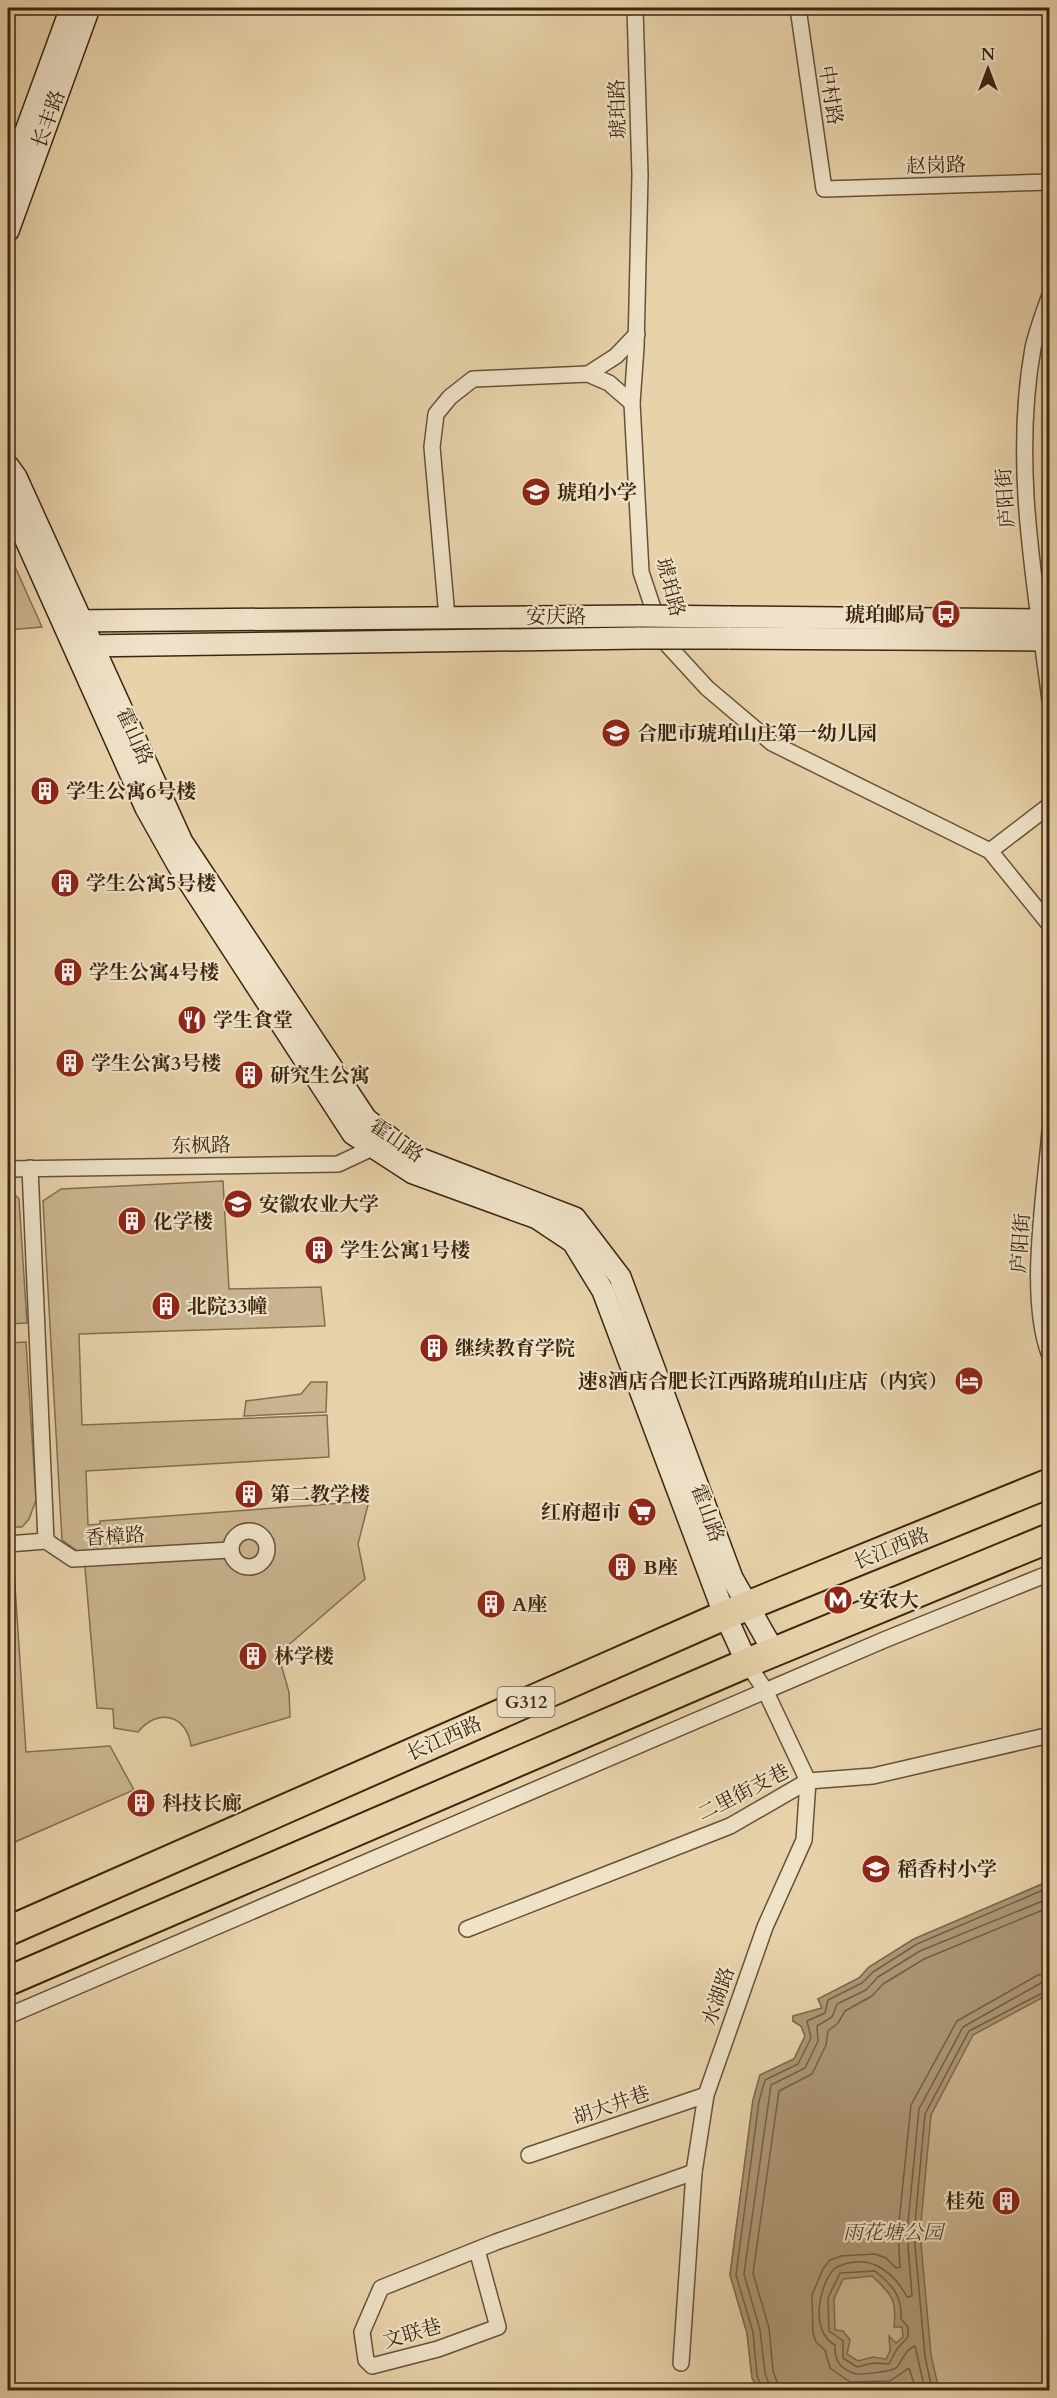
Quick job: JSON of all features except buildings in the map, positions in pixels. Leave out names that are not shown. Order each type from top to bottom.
[{"type":"highway","name":"长江西路","points":[[8,1930],[735,1607],[1050,1483]]},
{"type":"highway","name":"G312","points":[[8,1981],[747,1663],[1050,1538]]},
{"type":"main road","name":"长丰路","points":[[8,180],[71,8]]},
{"type":"main road","name":"长丰路","points":[[8,231],[89,8]]},
{"type":"main road","name":"霍山路","points":[[8,455],[12,472],[72,621],[74,647],[146,808],[178,865],[353,1134],[382,1143],[575,1218],[620,1277],[732,1578],[735,1607],[747,1663]]},
{"type":"main road","name":"霍山路","points":[[8,500],[72,621],[95,646],[182,842],[382,1143]]},
{"type":"main road","name":"安庆路","points":[[72,621],[640,616],[728,627],[1045,630]]},
{"type":"main road","name":"安庆路","points":[[74,647],[639,638],[728,627]]},
{"type":"main road","name":"霍山路","points":[[735,1607],[774,1652]]},
{"type":"street","name":"琥珀路","points":[[635,8],[640,175],[637,334],[632,403],[641,572],[664,641],[707,688],[772,743],[990,851]]},
{"type":"street","name":"中村路","points":[[798,8],[824,189]]},
{"type":"street","name":"赵岗路","points":[[824,189],[1050,182]]},
{"type":"street","name":"庐阳街","points":[[1050,295],[1034,345],[1026,401],[1023,454],[1025,504],[1045,630],[1050,700]]},
{"type":"street","points":[[588,374],[616,356],[637,334]]},
{"type":"street","points":[[447,617],[432,447],[436,414],[450,397],[473,379],[588,374],[609,383],[632,403]]},
{"type":"street","points":[[1050,805],[990,851],[1050,926]]},
{"type":"street","name":"庐阳街","points":[[1050,1131],[1038,1284],[1045,1345],[1050,1356]]},
{"type":"street","name":"东枫路","points":[[8,1169],[338,1164],[382,1143]]},
{"type":"street","points":[[8,1544],[46,1541],[30,1168]]},
{"type":"street","points":[[8,1916],[583,1665],[735,1607],[1050,1474]]},
{"type":"street","name":"香樟路","points":[[46,1541],[73,1559],[230,1550]]},
{"type":"street","points":[[8,2016],[765,1690],[1050,1574]]},
{"type":"street","name":"水湖路","points":[[681,2363],[694,2172],[706,2095],[765,1927],[804,1840],[808,1781],[765,1690],[747,1663]]},
{"type":"street","name":"二里街支巷","points":[[467,1929],[730,1826],[808,1781],[873,1776],[1050,1735]]},
{"type":"street","name":"胡大井巷","points":[[529,2155],[706,2095]]},
{"type":"street","name":"文联巷","points":[[477,2250],[498,2327],[438,2349],[372,2366],[366,2360],[362,2332],[381,2288],[477,2250],[694,2172]]},
{"type":"green space","points":[[8,551],[42,627],[8,630]]},
{"type":"green space","points":[[223,1181],[229,1289],[321,1287],[325,1326],[79,1334],[82,1425],[327,1415],[329,1457],[86,1471],[88,1525],[100,1524],[100,1521],[369,1501],[358,1544],[365,1579],[278,1654],[289,1692],[290,1717],[191,1746],[184,1727],[170,1718],[162,1717],[154,1720],[138,1732],[114,1728],[113,1709],[97,1708],[84,1556],[62,1540],[43,1201],[61,1189]]},
{"type":"green space","points":[[8,1187],[19,1199],[27,1323],[8,1324]]},
{"type":"green space","points":[[26,1342],[36,1500],[29,1519],[22,1527],[8,1527],[8,1343]]},
{"type":"green space","points":[[311,1382],[327,1382],[326,1412],[244,1416],[246,1401],[301,1394]]},
{"type":"green space","points":[[13,1556],[26,1752],[110,1746],[134,1790],[8,1845],[8,1557]]},
{"type":"green space","name":"雨花塘公园","points":[[1049,1881],[1049,2390],[759,2390],[752,2378],[747,2333],[730,2275],[753,2100],[760,2075],[794,2059],[805,2036],[801,2026],[793,2021],[793,2016],[822,2008],[818,1999],[859,1978],[869,1967],[914,1939]]},
{"type":"water","name":"雨花塘公园","points":[[1045,1883],[1050,1886],[1049,1994],[973,2035],[931,2115],[920,2233],[931,2355],[939,2390],[759,2390],[752,2378],[747,2333],[730,2275],[753,2100],[760,2075],[794,2059],[805,2036],[801,2026],[793,2021],[793,2016],[822,2008],[818,1999],[859,1978],[869,1967],[914,1939]],"holes":[[[872,2276],[892,2298],[895,2310],[894,2327],[902,2327],[903,2337],[896,2343],[889,2336],[890,2351],[886,2359],[873,2357],[858,2361],[847,2354],[850,2340],[843,2331],[835,2330],[834,2299],[843,2279]]]},
{"type":"place","name":"琥珀小学","points":[[536,492]]},
{"type":"place","name":"琥珀邮局","points":[[946,614]]},
{"type":"place","name":"合肥市琥珀山庄第一幼儿园","points":[[616,733]]},
{"type":"place","name":"学生公寓6号楼","points":[[45,791]]},
{"type":"place","name":"学生公寓5号楼","points":[[65,883]]},
{"type":"place","name":"学生公寓4号楼","points":[[68,972]]},
{"type":"place","name":"学生食堂","points":[[192,1020]]},
{"type":"place","name":"学生公寓3号楼","points":[[70,1063]]},
{"type":"place","name":"研究生公寓","points":[[249,1075]]},
{"type":"place","name":"安徽农业大学","points":[[238,1204]]},
{"type":"place","name":"化学楼","points":[[132,1221]]},
{"type":"place","name":"学生公寓1号楼","points":[[319,1250]]},
{"type":"place","name":"北院33幢","points":[[166,1306]]},
{"type":"place","name":"继续教育学院","points":[[434,1348]]},
{"type":"place","name":"速8酒店合肥长江西路琥珀山庄店（内宾）","points":[[969,1381]]},
{"type":"place","name":"第二教学楼","points":[[249,1494]]},
{"type":"place","name":"红府超市","points":[[642,1512]]},
{"type":"place","name":"B座","points":[[622,1567]]},
{"type":"place","name":"安农大","points":[[838,1600]]},
{"type":"place","name":"A座","points":[[491,1604]]},
{"type":"place","name":"林学楼","points":[[253,1656]]},
{"type":"place","name":"科技长廊","points":[[141,1803]]},
{"type":"place","name":"稻香村小学","points":[[876,1869]]},
{"type":"place","name":"桂苑","points":[[1006,2201]]}]
